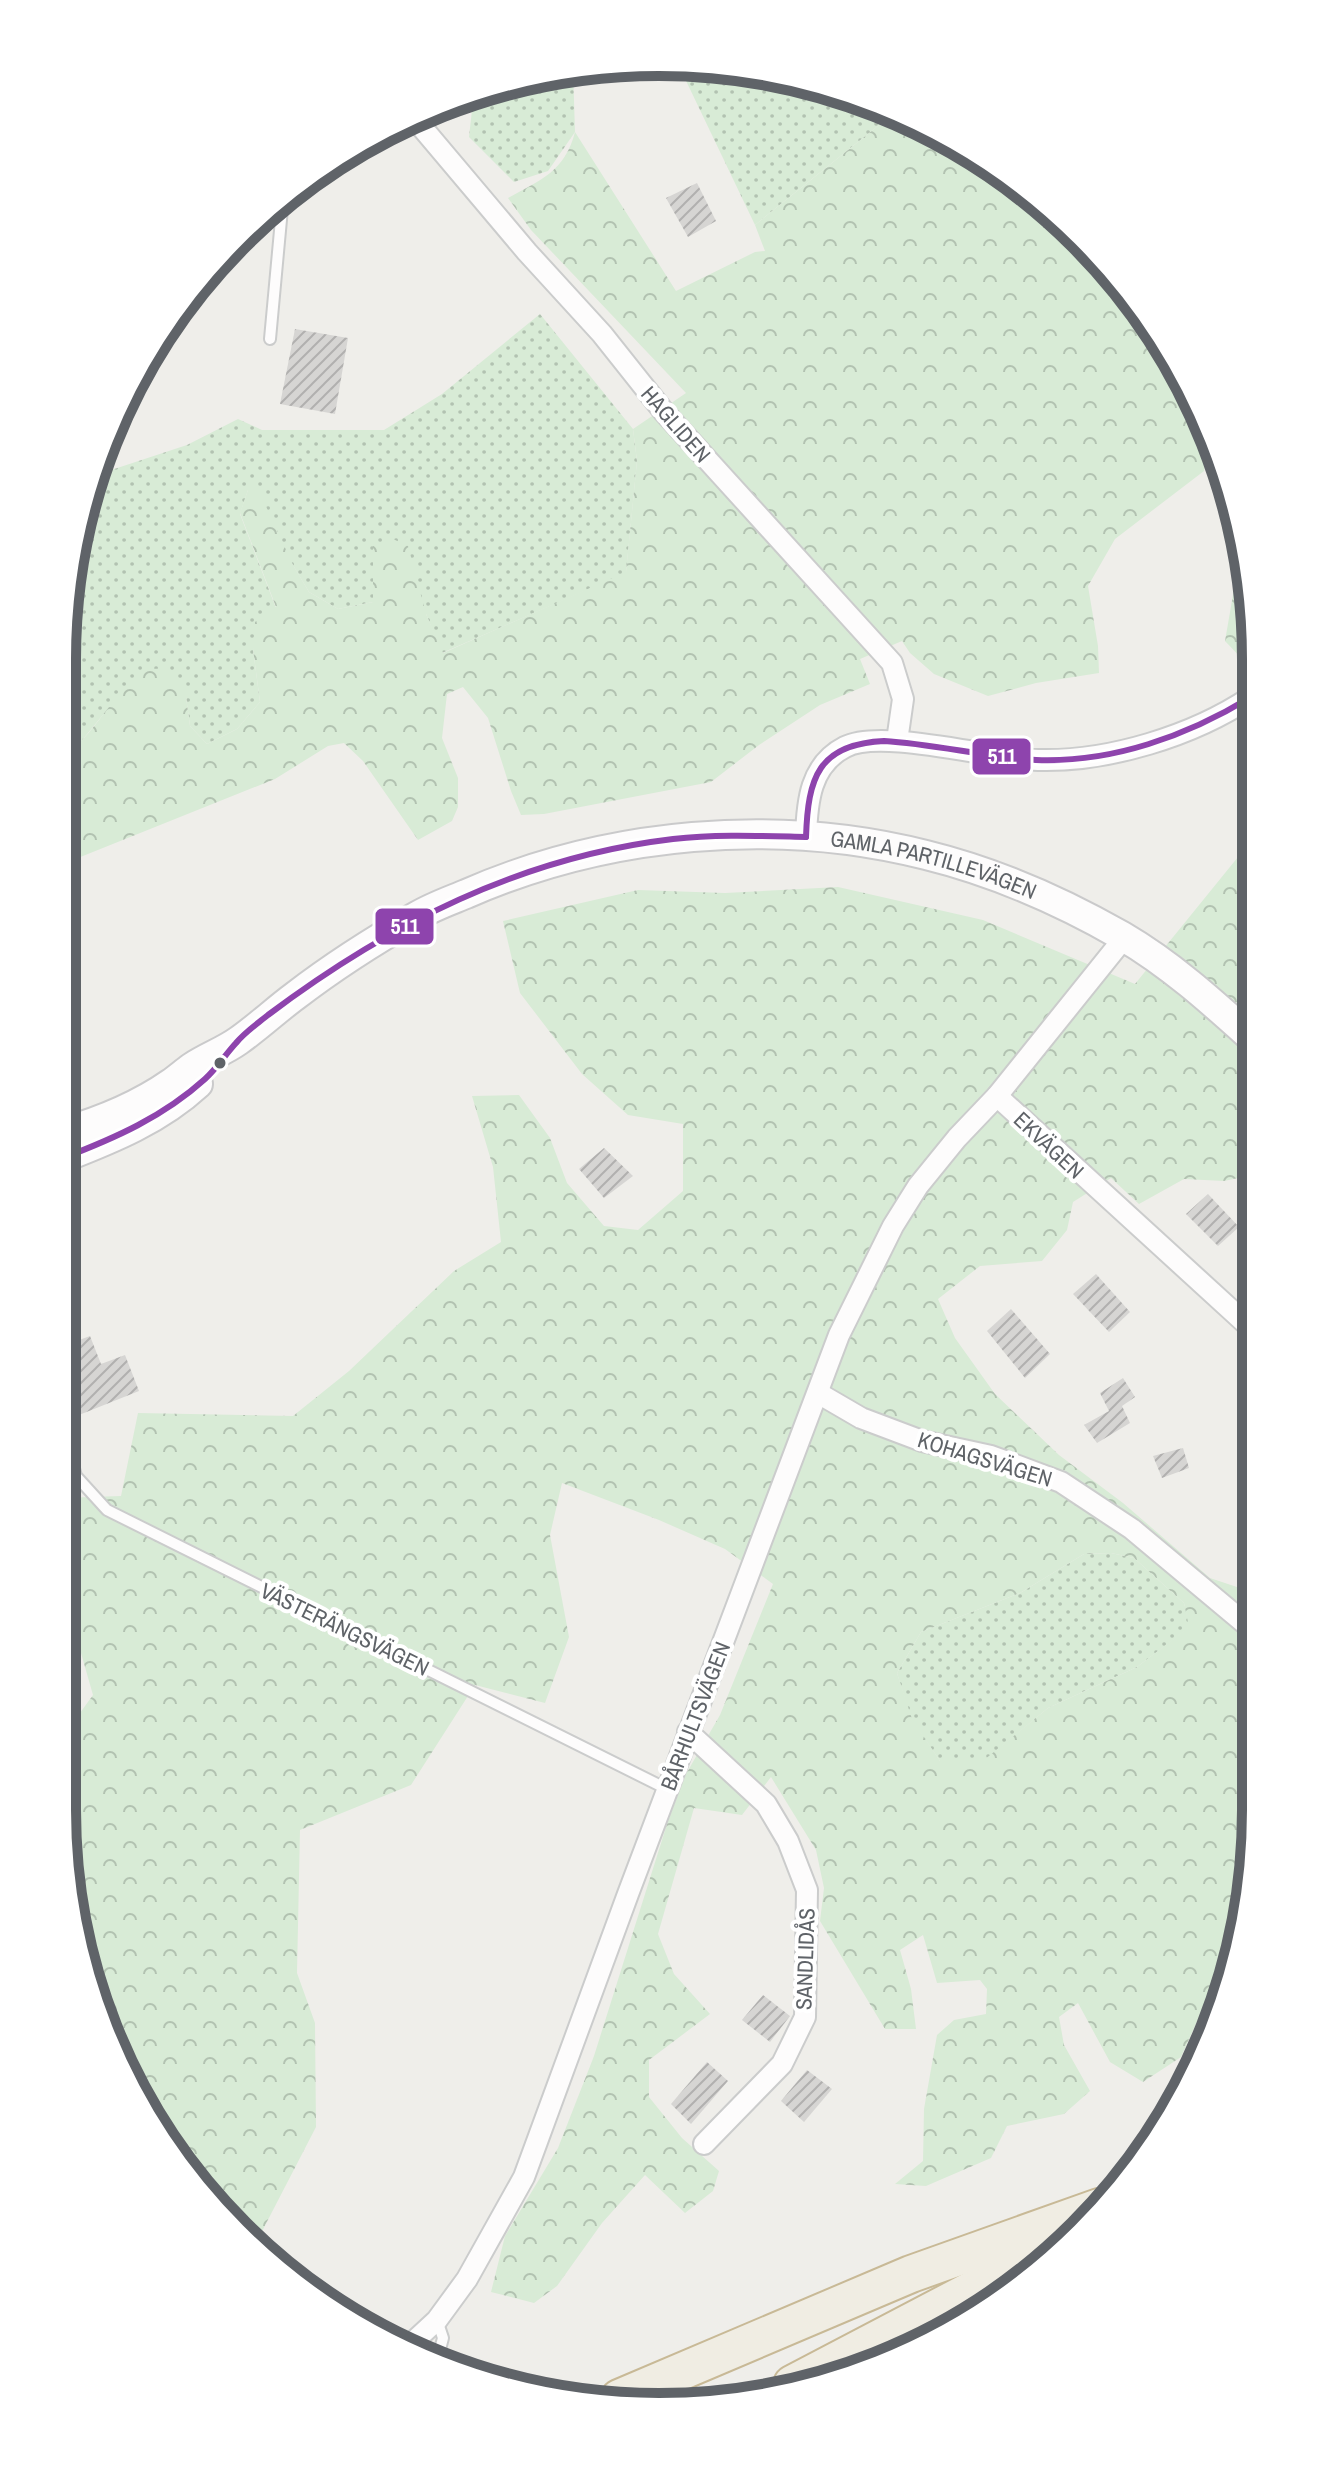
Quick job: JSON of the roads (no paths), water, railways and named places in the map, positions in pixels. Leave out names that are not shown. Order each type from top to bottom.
[{"type":"highway","points":[[632,2392],[911,2274],[1078,2214]]},
{"type":"highway","points":[[817,2371],[1029,2260]]},
{"type":"street","name":"HAGLIDEN","points":[[421,127],[527,252],[602,334],[664,412],[892,663],[903,699],[897,741]]},
{"type":"street","points":[[806,837],[810,792],[816,775],[827,761],[857,742],[897,741],[1039,761],[1133,748],[1185,732],[1242,703]]},
{"type":"street","name":"GAMLA PARTILLEVÄGEN","points":[[76,1128],[110,1116],[170,1084],[192,1067],[237,1042],[358,951],[421,914],[486,885],[542,865],[671,839],[730,835],[806,837],[925,855],[987,874],[1071,909],[1124,938],[1186,978],[1242,1029]]},
{"type":"street","name":"EKVÄGEN","points":[[1124,938],[997,1096],[1242,1320]]},
{"type":"street","name":"GAMLA PARTILLEVÄGEN","points":[[76,1153],[154,1118],[191,1091],[220,1064],[237,1042]]},
{"type":"street","name":"BÅRHULTSVÄGEN","points":[[416,2340],[437,2320],[467,2279],[524,2177],[839,1335],[893,1226],[918,1186],[997,1096]]},
{"type":"street","name":"KOHAGSVÄGEN","points":[[818,1393],[861,1418],[922,1441],[991,1456],[1061,1482],[1132,1529],[1242,1621]]},
{"type":"street","name":"SANDLIDÅS","points":[[688,1732],[766,1804],[788,1841],[807,1890],[805,2017],[782,2064],[704,2144]]},
{"type":"lane","points":[[270,339],[281,215]]},
{"type":"lane","name":"VÄSTERÄNGSVÄGEN","points":[[76,1476],[107,1510],[667,1789]]},
{"type":"lane","points":[[437,2320],[443,2338],[440,2350]]}]
